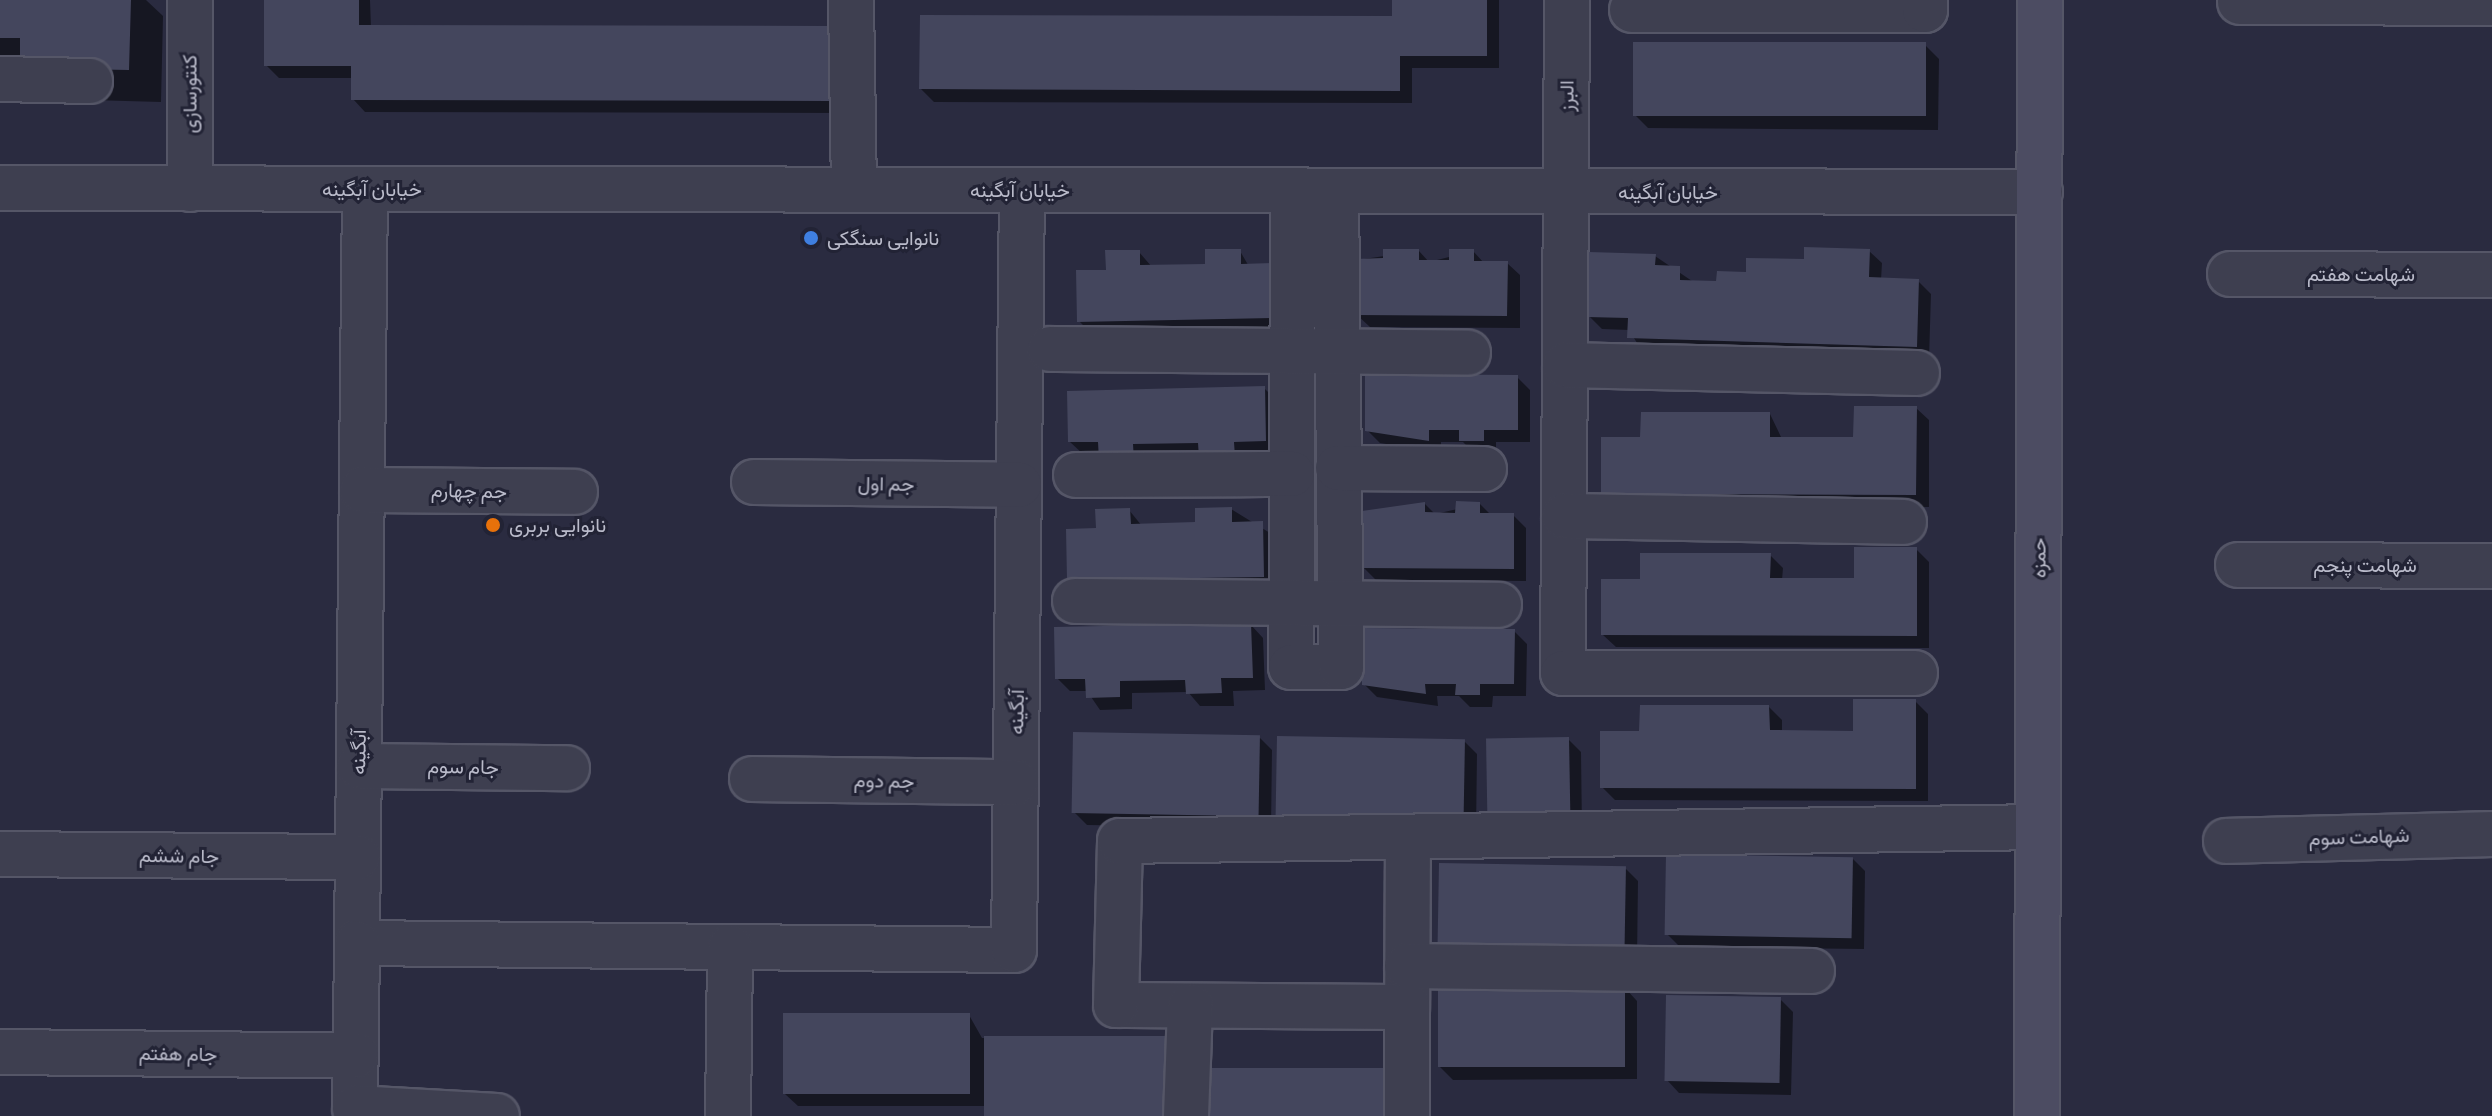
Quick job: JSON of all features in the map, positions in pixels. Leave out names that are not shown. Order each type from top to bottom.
[{"type":"main road","name":"حمزه","points":[[2037,1116],[2040,0]]},
{"type":"street","name":"کنتورسازی","points":[[190,0],[190,189]]},
{"type":"street","points":[[851,0],[854,190]]},
{"type":"street","name":"البرز","points":[[1567,0],[1563,673],[1915,673]]},
{"type":"street","points":[[1632,10],[1925,10],[1925,0]]},
{"type":"street","points":[[2240,2],[2492,3]]},
{"type":"street","points":[[0,79],[90,81]]},
{"type":"street","name":"خیابان آبگینه","points":[[0,188],[2040,192]]},
{"type":"street","name":"آبگینه","points":[[365,189],[357,943],[1014,950],[1022,190]]},
{"type":"street","points":[[1314,192],[1338,352],[1341,667],[1291,667],[1293,352],[1314,192]]},
{"type":"street","name":"شهامت هفتم","points":[[2230,274],[2492,275]]},
{"type":"street","points":[[1050,349],[1468,353]]},
{"type":"street","points":[[1565,365],[1917,373]]},
{"type":"street","points":[[1338,468],[1484,469]]},
{"type":"street","points":[[1076,475],[1292,474]]},
{"type":"street","name":"جم اول","points":[[754,482],[1019,485]]},
{"type":"street","name":"جم چهارم","points":[[362,490],[575,492]]},
{"type":"street","points":[[1564,516],[1904,522]]},
{"type":"street","name":"شهامت پنجم","points":[[2238,565],[2492,566]]},
{"type":"street","points":[[1075,601],[1499,605]]},
{"type":"street","name":"جام سوم","points":[[359,766],[567,768]]},
{"type":"street","name":"جم دوم","points":[[752,779],[1016,782]]},
{"type":"street","points":[[1812,971],[1407,987],[1190,1006],[1116,1005],[1120,841],[2038,827]]},
{"type":"street","name":"شهامت سوم","points":[[2226,841],[2492,834]]},
{"type":"street","points":[[1407,1116],[1408,839]]},
{"type":"street","name":"جام ششم","points":[[0,854],[358,857]]},
{"type":"street","points":[[357,943],[355,1108],[497,1116]]},
{"type":"street","points":[[728,1116],[730,947]]},
{"type":"street","points":[[1186,1116],[1190,1006]]},
{"type":"street","name":"جام هفتم","points":[[0,1052],[356,1056]]},
{"type":"building","points":[[0,0],[131,0],[129,70],[20,68],[20,38],[0,38]]},
{"type":"building","points":[[264,0],[359,0],[359,25],[831,26],[831,101],[351,100],[351,66],[264,66]]},
{"type":"building","points":[[1392,0],[1487,0],[1487,56],[1400,56],[1400,91],[919,89],[920,15],[1392,16]]},
{"type":"building","points":[[1633,42],[1926,42],[1926,116],[1633,116]]},
{"type":"building","points":[[1804,247],[1870,249],[1869,277],[1919,279],[1917,347],[1627,338],[1628,318],[1587,317],[1589,252],[1656,254],[1655,265],[1680,266],[1680,280],[1716,281],[1717,271],[1746,272],[1746,258],[1804,259]]},
{"type":"building","points":[[1205,249],[1241,249],[1241,264],[1273,263],[1274,318],[1077,322],[1076,270],[1106,270],[1105,250],[1140,250],[1140,265],[1205,264]]},
{"type":"building","points":[[1383,249],[1419,249],[1419,260],[1449,260],[1449,249],[1474,249],[1474,261],[1508,261],[1507,316],[1355,315],[1355,259],[1383,258]]},
{"type":"building","points":[[1365,374],[1518,375],[1518,430],[1484,430],[1484,441],[1459,441],[1459,430],[1429,430],[1429,441],[1365,431]]},
{"type":"building","points":[[1265,386],[1266,441],[1234,442],[1235,457],[1199,458],[1198,443],[1133,444],[1134,461],[1099,461],[1098,442],[1068,442],[1067,391]]},
{"type":"building","points":[[1854,406],[1917,406],[1916,495],[1601,494],[1601,437],[1640,437],[1641,412],[1770,412],[1770,437],[1853,437]]},
{"type":"building","points":[[1456,501],[1480,502],[1480,513],[1514,513],[1514,569],[1361,568],[1362,511],[1425,502],[1425,512],[1455,513]]},
{"type":"building","points":[[1232,507],[1232,522],[1263,521],[1264,577],[1067,580],[1066,529],[1096,528],[1095,509],[1130,508],[1131,524],[1195,522],[1195,508]]},
{"type":"building","points":[[1854,547],[1917,547],[1917,636],[1601,635],[1601,579],[1640,579],[1640,553],[1771,553],[1770,578],[1854,578]]},
{"type":"building","points":[[1251,623],[1253,678],[1221,678],[1222,693],[1186,694],[1185,680],[1120,681],[1120,697],[1086,698],[1085,679],[1055,679],[1054,627]]},
{"type":"building","points":[[1362,628],[1515,629],[1514,684],[1480,684],[1480,695],[1455,695],[1456,684],[1425,684],[1426,694],[1362,685]]},
{"type":"building","points":[[1853,699],[1916,699],[1916,789],[1600,788],[1600,731],[1639,731],[1640,705],[1769,705],[1770,730],[1853,731]]},
{"type":"building","points":[[1073,732],[1260,735],[1259,816],[1072,813]]},
{"type":"building","points":[[1277,736],[1465,739],[1464,820],[1276,817]]},
{"type":"building","points":[[1569,737],[1570,819],[1487,820],[1486,738]]},
{"type":"building","points":[[1666,854],[1853,857],[1852,938],[1665,935]]},
{"type":"building","points":[[1439,863],[1626,866],[1625,947],[1438,944]]},
{"type":"building","points":[[1438,986],[1625,986],[1625,1067],[1438,1067]]},
{"type":"building","points":[[1666,995],[1781,997],[1779,1083],[1664,1081]]},
{"type":"building","points":[[783,1013],[970,1013],[970,1094],[783,1094]]},
{"type":"building","points":[[984,1036],[1171,1036],[1171,1116],[984,1116]]},
{"type":"building","points":[[1209,1068],[1397,1068],[1397,1116],[1209,1116]]},
{"type":"place","name":"نانوایی سنگکی","points":[[811,238]]},
{"type":"place","name":"نانوایی بربری","points":[[493,525]]}]
